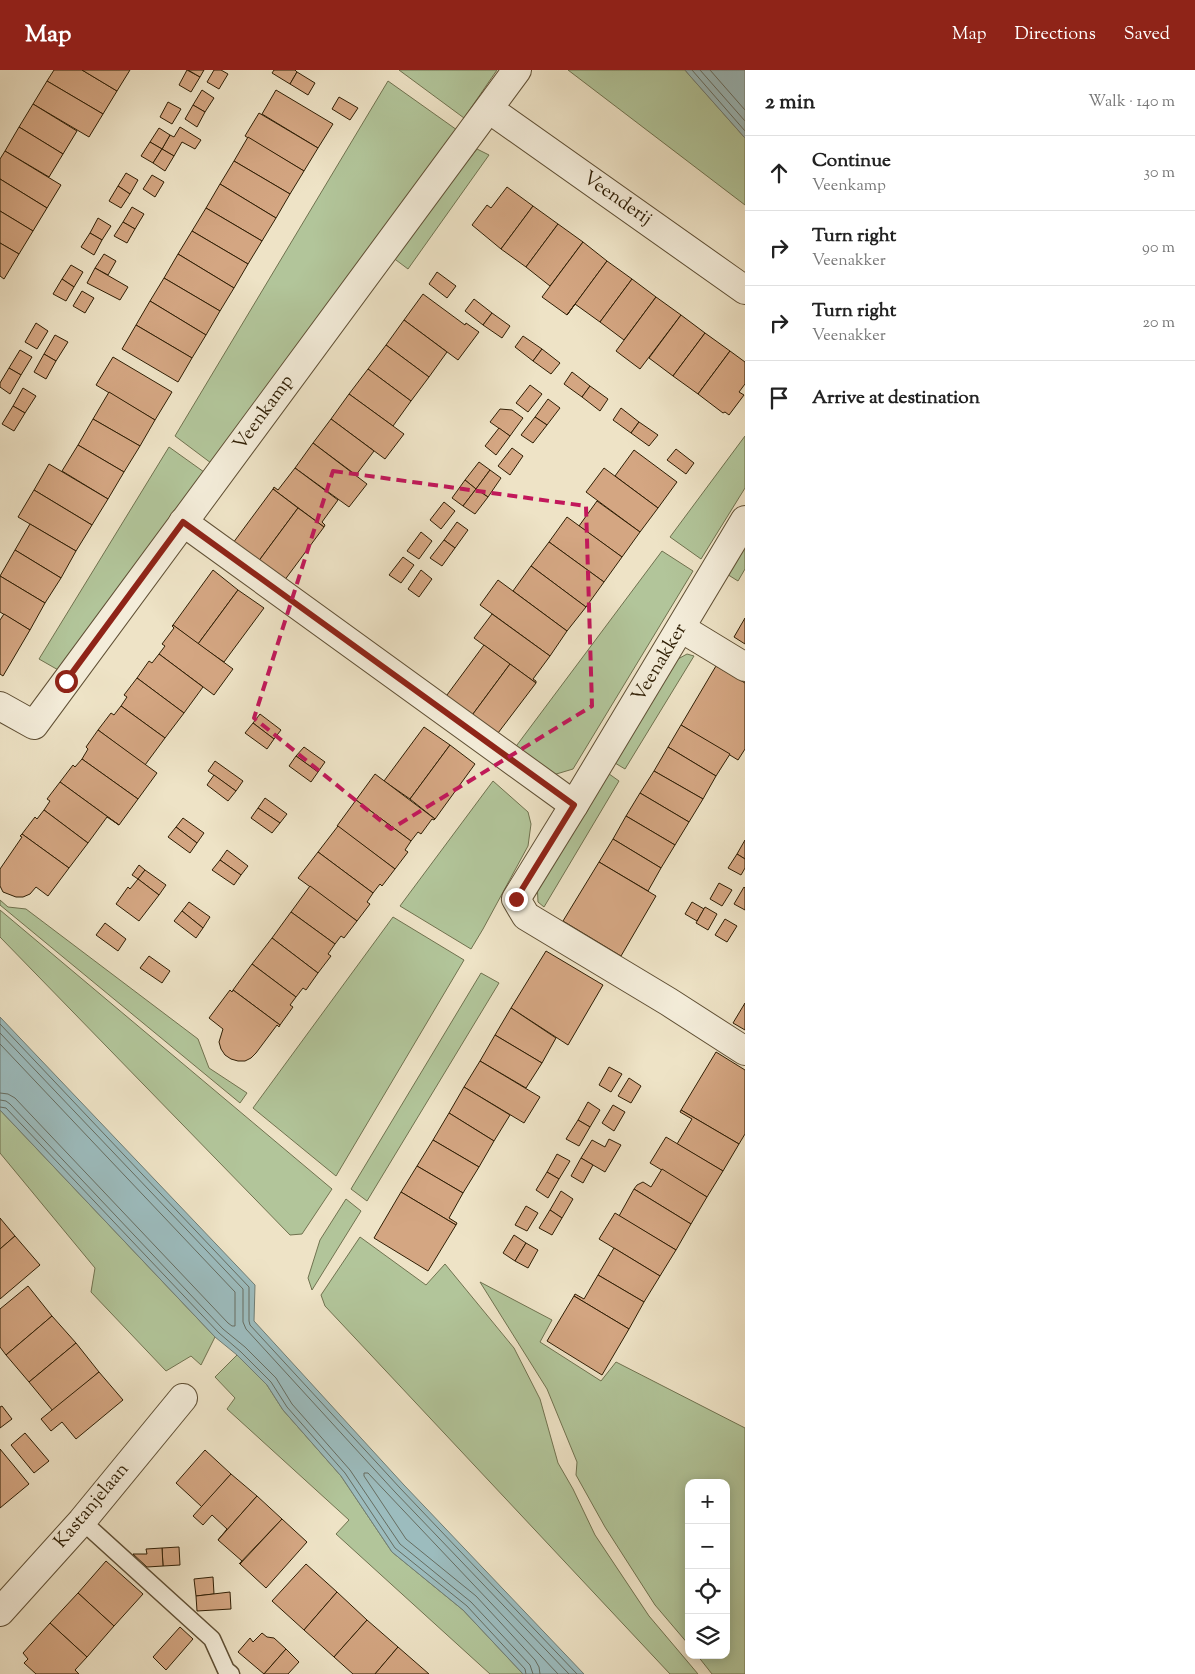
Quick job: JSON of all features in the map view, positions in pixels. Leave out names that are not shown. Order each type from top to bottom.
[{"type":"street","name":"Veenkamp","points":[[0,706],[34,725],[517,70]]},
{"type":"street","name":"Veenderij","points":[[489,109],[745,290]]},
{"type":"street","name":"Veenakker","points":[[745,520],[516,899],[526,916],[745,1051]]},
{"type":"street","points":[[183,522],[574,805]]},
{"type":"street","points":[[680,628],[745,667]]},
{"type":"street","name":"Kastanjelaan","points":[[0,1612],[82,1521],[183,1398]]},
{"type":"lane","points":[[82,1521],[212,1639],[226,1670],[231,1674]]},
{"type":"highlighted area","points":[[333,471],[586,506],[592,706],[391,829],[254,718]]},
{"type":"green space","points":[[399,70],[497,70],[464,118]]},
{"type":"green space","points":[[568,70],[685,70],[745,138],[745,205]]},
{"type":"green space","points":[[388,81],[457,130],[211,463],[175,436]]},
{"type":"green space","points":[[477,149],[489,155],[408,269],[392,257]]},
{"type":"green space","points":[[745,436],[745,488],[701,559],[670,537]]},
{"type":"green space","points":[[169,447],[204,472],[60,671],[39,659]]},
{"type":"green space","points":[[745,534],[745,569],[738,581],[722,571]]},
{"type":"green space","points":[[662,551],[693,571],[573,769],[553,775],[514,749]]},
{"type":"green space","points":[[687,654],[694,656],[625,769],[610,760],[669,664]]},
{"type":"green space","points":[[605,771],[619,781],[544,907],[538,902],[537,881]]},
{"type":"green space","points":[[493,781],[528,812],[531,824],[528,846],[471,949],[400,906]]},
{"type":"green space","points":[[0,900],[8,907],[26,909],[198,1039],[209,1068],[247,1093],[240,1103],[0,905]]},
{"type":"green space","points":[[0,910],[332,1189],[302,1234],[290,1235],[0,937]]},
{"type":"green space","points":[[393,917],[464,960],[336,1176],[253,1108]]},
{"type":"green space","points":[[481,973],[499,983],[367,1201],[351,1189]]},
{"type":"green space","points":[[0,1110],[215,1337],[201,1365],[191,1356],[166,1371],[91,1292],[95,1268],[0,1153]]},
{"type":"green space","points":[[346,1199],[361,1211],[312,1290],[308,1278],[320,1240]]},
{"type":"green space","points":[[360,1237],[426,1285],[445,1264],[514,1348],[540,1399],[558,1463],[595,1535],[649,1616],[698,1674],[670,1674],[325,1306],[321,1295]]},
{"type":"green space","points":[[480,1282],[552,1320],[540,1342],[601,1381],[616,1362],[745,1428],[745,1674],[712,1674],[700,1659],[730,1659],[730,1479],[685,1479],[685,1640],[655,1605],[605,1527],[576,1475],[577,1462],[547,1389]]},
{"type":"green space","points":[[237,1355],[267,1385],[283,1410],[341,1476],[392,1552],[463,1610],[523,1674],[490,1674],[336,1534],[349,1520],[227,1409],[235,1398],[215,1377]]},
{"type":"water","points":[[685,70],[745,70],[745,138],[690,76]]},
{"type":"water","points":[[0,1017],[255,1285],[254,1321],[404,1485],[584,1674],[523,1674],[463,1610],[392,1552],[341,1476],[283,1410],[267,1385],[237,1355],[215,1337],[0,1110]]},
{"type":"building","points":[[54,70],[82,70],[117,91],[103,114],[47,81]]},
{"type":"building","points":[[82,70],[130,70],[117,91]]},
{"type":"building","points":[[187,70],[200,77],[191,92],[179,85]]},
{"type":"building","points":[[188,70],[204,70],[200,77]]},
{"type":"building","points":[[214,70],[221,70],[228,74],[219,89],[207,82]]},
{"type":"building","points":[[274,70],[295,70],[297,72],[290,84],[272,73]]},
{"type":"building","points":[[297,72],[315,83],[308,95],[290,84]]},
{"type":"building","points":[[47,81],[103,114],[89,137],[33,104]]},
{"type":"building","points":[[202,90],[214,98],[205,112],[193,105]]},
{"type":"building","points":[[276,90],[333,124],[318,148],[262,114]]},
{"type":"building","points":[[339,97],[358,108],[350,120],[332,109]]},
{"type":"building","points":[[168,102],[181,109],[172,124],[160,117]]},
{"type":"building","points":[[33,104],[77,131],[63,154],[19,127]]},
{"type":"building","points":[[193,105],[205,112],[197,127],[185,119]]},
{"type":"building","points":[[259,113],[318,148],[304,171],[245,136]]},
{"type":"building","points":[[19,127],[63,154],[49,177],[5,151]]},
{"type":"building","points":[[180,127],[201,140],[195,149],[182,142],[174,156],[162,149],[170,135],[174,137]]},
{"type":"building","points":[[159,128],[170,135],[162,149],[150,142]]},
{"type":"building","points":[[248,137],[304,171],[290,194],[234,161]]},
{"type":"building","points":[[150,142],[162,149],[153,163],[141,156]]},
{"type":"building","points":[[162,149],[174,156],[165,171],[153,163]]},
{"type":"building","points":[[5,151],[61,185],[47,208],[0,179],[0,159]]},
{"type":"building","points":[[234,161],[290,194],[276,218],[220,184]]},
{"type":"building","points":[[126,173],[138,180],[130,194],[118,186]]},
{"type":"building","points":[[152,175],[164,182],[155,197],[143,189]]},
{"type":"building","points":[[0,179],[47,208],[33,231],[0,211]]},
{"type":"building","points":[[220,184],[276,218],[262,241],[206,208]]},
{"type":"building","points":[[118,186],[130,194],[121,208],[109,201]]},
{"type":"building","points":[[507,187],[533,206],[501,249],[472,225],[487,205],[491,208]]},
{"type":"building","points":[[533,206],[558,224],[526,267],[501,249]]},
{"type":"building","points":[[132,207],[144,214],[135,229],[123,222]]},
{"type":"building","points":[[206,208],[262,241],[248,264],[192,231]]},
{"type":"building","points":[[0,211],[33,231],[19,254],[0,243]]},
{"type":"building","points":[[98,218],[111,226],[102,240],[90,233]]},
{"type":"building","points":[[123,222],[135,229],[127,243],[114,236]]},
{"type":"building","points":[[558,224],[583,242],[550,286],[526,267]]},
{"type":"building","points":[[192,231],[248,264],[234,288],[178,254]]},
{"type":"building","points":[[90,233],[102,240],[94,255],[81,247]]},
{"type":"building","points":[[583,242],[607,261],[567,315],[542,297]]},
{"type":"building","points":[[0,243],[19,254],[4,279],[0,276]]},
{"type":"building","points":[[104,254],[116,261],[108,275],[95,268]]},
{"type":"building","points":[[178,254],[234,288],[220,311],[164,278]]},
{"type":"building","points":[[607,261],[632,279],[600,322],[575,304]]},
{"type":"building","points":[[71,265],[83,272],[74,287],[62,279]]},
{"type":"building","points":[[95,268],[128,287],[120,300],[87,283]]},
{"type":"building","points":[[437,272],[456,286],[447,298],[429,284]]},
{"type":"building","points":[[164,278],[220,311],[206,335],[150,301]]},
{"type":"building","points":[[62,279],[74,287],[66,301],[53,294]]},
{"type":"building","points":[[632,279],[656,297],[624,340],[600,322]]},
{"type":"building","points":[[82,291],[94,298],[85,313],[73,306]]},
{"type":"building","points":[[423,294],[465,325],[466,323],[479,332],[458,360],[404,320]]},
{"type":"building","points":[[656,297],[681,315],[640,369],[616,351]]},
{"type":"building","points":[[474,299],[492,313],[483,325],[465,311]]},
{"type":"building","points":[[150,301],[206,335],[192,358],[136,325]]},
{"type":"building","points":[[492,313],[510,326],[502,338],[483,325]]},
{"type":"building","points":[[681,315],[705,333],[673,376],[649,358]]},
{"type":"building","points":[[404,320],[447,352],[429,377],[386,345]]},
{"type":"building","points":[[36,323],[48,331],[37,349],[25,342]]},
{"type":"building","points":[[136,325],[192,358],[178,382],[122,349]]},
{"type":"building","points":[[705,333],[730,351],[698,394],[673,376]]},
{"type":"building","points":[[55,335],[68,342],[56,361],[44,354]]},
{"type":"building","points":[[523,336],[542,349],[533,361],[515,347]]},
{"type":"building","points":[[386,345],[429,377],[411,401],[368,369]]},
{"type":"building","points":[[542,349],[560,363],[551,374],[533,361]]},
{"type":"building","points":[[20,350],[32,357],[21,375],[9,368]]},
{"type":"building","points":[[730,351],[745,362],[745,384],[739,392],[744,395],[729,415],[725,412],[723,413],[698,394]]},
{"type":"building","points":[[44,354],[56,361],[46,379],[34,372]]},
{"type":"building","points":[[113,357],[172,392],[155,420],[96,385]]},
{"type":"building","points":[[9,368],[21,375],[10,394],[0,387],[0,383]]},
{"type":"building","points":[[368,369],[411,401],[393,426],[349,394]]},
{"type":"building","points":[[572,372],[590,386],[582,397],[564,384]]},
{"type":"building","points":[[530,385],[542,394],[528,412],[516,403]]},
{"type":"building","points":[[590,386],[608,399],[600,411],[582,397]]},
{"type":"building","points":[[23,388],[36,396],[25,413],[13,406]]},
{"type":"building","points":[[109,392],[155,420],[140,446],[93,419]]},
{"type":"building","points":[[349,394],[404,434],[385,459],[331,419]]},
{"type":"building","points":[[548,399],[560,408],[547,425],[535,417]]},
{"type":"building","points":[[13,406],[25,413],[14,431],[2,424]]},
{"type":"building","points":[[621,408],[639,422],[631,433],[613,420]]},
{"type":"building","points":[[500,409],[512,410],[523,418],[510,436],[490,422]]},
{"type":"building","points":[[535,417],[547,425],[533,443],[521,435]]},
{"type":"building","points":[[93,419],[140,446],[124,472],[78,445]]},
{"type":"building","points":[[331,419],[374,451],[356,475],[313,443]]},
{"type":"building","points":[[639,422],[658,435],[649,446],[631,433]]},
{"type":"building","points":[[499,428],[510,436],[496,455],[485,446]]},
{"type":"building","points":[[313,443],[367,484],[349,507],[295,468]]},
{"type":"building","points":[[78,445],[124,472],[108,499],[62,471]]},
{"type":"building","points":[[512,448],[523,456],[510,475],[498,466]]},
{"type":"building","points":[[676,449],[694,463],[686,474],[667,460]]},
{"type":"building","points":[[634,450],[677,482],[658,508],[615,476]]},
{"type":"building","points":[[479,462],[490,470],[476,489],[465,480]]},
{"type":"building","points":[[49,464],[108,499],[92,525],[34,490]]},
{"type":"building","points":[[295,468],[338,500],[322,522],[325,525],[324,527],[273,489],[274,487],[278,490]]},
{"type":"building","points":[[604,468],[658,508],[640,532],[586,492]]},
{"type":"building","points":[[490,470],[501,478],[488,497],[476,489]]},
{"type":"building","points":[[465,480],[476,489],[463,506],[452,498]]},
{"type":"building","points":[[273,489],[298,508],[258,562],[233,543]]},
{"type":"building","points":[[476,489],[488,497],[475,514],[463,506]]},
{"type":"building","points":[[34,490],[92,525],[76,551],[18,517]]},
{"type":"building","points":[[597,501],[640,532],[622,557],[579,526]]},
{"type":"building","points":[[444,502],[455,511],[441,529],[430,520]]},
{"type":"building","points":[[298,508],[324,527],[284,581],[258,562]]},
{"type":"building","points":[[567,517],[622,557],[604,582],[549,542]]},
{"type":"building","points":[[457,522],[468,530],[455,548],[444,540]]},
{"type":"building","points":[[30,524],[76,551],[61,578],[15,550]]},
{"type":"building","points":[[421,532],[432,541],[419,559],[407,551]]},
{"type":"building","points":[[444,540],[455,548],[442,566],[430,558]]},
{"type":"building","points":[[549,542],[604,582],[586,607],[531,566]]},
{"type":"building","points":[[15,550],[61,578],[45,603],[0,576]]},
{"type":"building","points":[[403,557],[414,565],[401,583],[389,575]]},
{"type":"building","points":[[531,566],[586,607],[567,631],[513,591]]},
{"type":"building","points":[[213,570],[238,590],[198,644],[173,625]]},
{"type":"building","points":[[421,570],[432,579],[419,597],[408,589]]},
{"type":"building","points":[[0,576],[45,603],[30,630],[0,612]]},
{"type":"building","points":[[498,580],[567,631],[550,656],[480,605]]},
{"type":"building","points":[[238,590],[264,608],[224,662],[198,644]]},
{"type":"building","points":[[4,614],[30,630],[3,676],[0,674],[0,620]]},
{"type":"building","points":[[492,614],[550,656],[533,679],[536,683],[474,638]]},
{"type":"building","points":[[745,618],[745,644],[734,637]]},
{"type":"building","points":[[173,625],[233,669],[214,695],[159,654],[165,646],[162,644],[174,628]]},
{"type":"building","points":[[484,645],[510,664],[470,718],[444,699]]},
{"type":"building","points":[[159,654],[203,687],[184,713],[137,678],[149,661],[152,663]]},
{"type":"building","points":[[510,664],[536,683],[495,737],[470,718]]},
{"type":"building","points":[[716,666],[745,683],[745,749],[738,760],[681,725]]},
{"type":"building","points":[[137,678],[184,713],[165,738],[121,706],[127,697],[124,695]]},
{"type":"building","points":[[121,706],[165,738],[145,765],[98,730],[111,713],[114,715]]},
{"type":"building","points":[[260,714],[281,730],[274,739],[253,723]]},
{"type":"building","points":[[253,723],[274,739],[267,749],[245,733]]},
{"type":"building","points":[[681,725],[730,754],[716,776],[668,747]]},
{"type":"building","points":[[424,727],[450,745],[410,799],[384,781]]},
{"type":"building","points":[[98,730],[157,773],[138,799],[82,759],[88,749],[86,747]]},
{"type":"building","points":[[450,745],[475,764],[435,819],[410,799]]},
{"type":"building","points":[[304,747],[325,762],[318,772],[296,756]]},
{"type":"building","points":[[668,747],[716,776],[703,799],[654,771]]},
{"type":"building","points":[[296,756],[318,772],[311,782],[289,766]]},
{"type":"building","points":[[82,759],[138,799],[119,825],[60,782],[73,765],[75,767]]},
{"type":"building","points":[[215,761],[243,781],[236,791],[208,771]]},
{"type":"building","points":[[654,771],[703,799],[689,822],[640,793]]},
{"type":"building","points":[[375,774],[435,819],[432,819],[421,834],[418,832],[411,841],[356,800]]},
{"type":"building","points":[[214,775],[236,791],[228,801],[207,785]]},
{"type":"building","points":[[60,782],[119,825],[107,817],[88,843],[44,810],[50,801],[47,799]]},
{"type":"building","points":[[640,793],[689,822],[675,845],[626,816]]},
{"type":"building","points":[[265,798],[287,814],[280,823],[258,808]]},
{"type":"building","points":[[356,800],[411,841],[405,850],[408,852],[395,869],[337,826]]},
{"type":"building","points":[[258,808],[280,823],[272,833],[251,818]]},
{"type":"building","points":[[44,810],[88,843],[69,868],[22,834],[35,817],[37,819]]},
{"type":"building","points":[[626,816],[675,845],[661,868],[613,839]]},
{"type":"building","points":[[183,818],[204,833],[197,843],[176,827]]},
{"type":"building","points":[[338,826],[395,869],[382,886],[380,884],[373,893],[318,852]]},
{"type":"building","points":[[176,827],[197,843],[190,853],[168,837]]},
{"type":"building","points":[[22,834],[69,868],[48,896],[36,887],[30,894],[16,897],[3,892],[0,886],[0,869],[22,837],[20,836]]},
{"type":"building","points":[[613,839],[661,868],[648,891],[599,862]]},
{"type":"building","points":[[745,840],[745,859],[737,854]]},
{"type":"building","points":[[227,850],[248,866],[241,875],[220,860]]},
{"type":"building","points":[[318,852],[373,893],[367,902],[370,904],[357,921],[298,878]]},
{"type":"building","points":[[737,854],[745,859],[745,868],[741,875],[728,868]]},
{"type":"building","points":[[220,860],[241,875],[234,885],[212,870]]},
{"type":"building","points":[[599,862],[656,896],[621,956],[563,921]]},
{"type":"building","points":[[139,865],[145,870],[138,879],[132,875]]},
{"type":"building","points":[[145,870],[166,885],[159,895],[138,879]]},
{"type":"building","points":[[138,879],[159,895],[139,921],[116,904],[128,887],[130,889]]},
{"type":"building","points":[[719,883],[732,890],[722,906],[710,899]]},
{"type":"building","points":[[310,886],[357,921],[344,938],[341,936],[335,944],[291,912]]},
{"type":"building","points":[[745,888],[745,910],[734,904]]},
{"type":"building","points":[[189,902],[210,917],[203,928],[182,911]]},
{"type":"building","points":[[692,902],[704,909],[697,921],[685,914]]},
{"type":"building","points":[[705,907],[717,914],[708,930],[696,923]]},
{"type":"building","points":[[182,911],[203,928],[196,938],[174,921]]},
{"type":"building","points":[[291,912],[335,944],[328,954],[331,956],[318,973],[272,938]]},
{"type":"building","points":[[725,919],[737,926],[727,942],[715,935]]},
{"type":"building","points":[[105,923],[126,939],[118,951],[96,935]]},
{"type":"building","points":[[272,938],[318,973],[306,990],[303,988],[296,997],[252,964]]},
{"type":"building","points":[[546,951],[603,985],[568,1045],[511,1008]]},
{"type":"building","points":[[149,956],[170,971],[162,983],[140,968]]},
{"type":"building","points":[[252,964],[296,997],[290,1005],[293,1007],[280,1025],[233,990]]},
{"type":"building","points":[[230,990],[232,992],[233,990],[280,1025],[279,1027],[277,1025],[256,1053],[245,1061],[231,1059],[225,1055],[219,1042],[223,1029],[209,1018]]},
{"type":"building","points":[[745,1003],[745,1030],[733,1023]]},
{"type":"building","points":[[511,1008],[556,1038],[542,1063],[495,1035]]},
{"type":"building","points":[[495,1035],[542,1063],[526,1088],[480,1061]]},
{"type":"building","points":[[716,1052],[745,1070],[745,1134],[739,1144],[681,1110]]},
{"type":"building","points":[[480,1061],[540,1097],[524,1123],[464,1087]]},
{"type":"building","points":[[609,1067],[622,1074],[611,1092],[599,1085]]},
{"type":"building","points":[[629,1078],[641,1086],[631,1103],[618,1096]]},
{"type":"building","points":[[464,1087],[510,1115],[494,1141],[449,1113]]},
{"type":"building","points":[[588,1102],[600,1110],[590,1127],[578,1120]]},
{"type":"building","points":[[613,1105],[625,1112],[614,1131],[602,1123]]},
{"type":"building","points":[[681,1110],[739,1144],[723,1171],[677,1144],[692,1119],[680,1112]]},
{"type":"building","points":[[449,1113],[494,1141],[479,1167],[433,1140]]},
{"type":"building","points":[[578,1120],[590,1127],[579,1146],[566,1139]]},
{"type":"building","points":[[666,1137],[723,1171],[707,1197],[650,1163]]},
{"type":"building","points":[[609,1139],[621,1145],[605,1172],[581,1158],[592,1140],[605,1147]]},
{"type":"building","points":[[433,1140],[479,1167],[463,1193],[417,1166]]},
{"type":"building","points":[[557,1154],[570,1161],[559,1179],[547,1172]]},
{"type":"building","points":[[581,1158],[593,1165],[583,1183],[571,1176]]},
{"type":"building","points":[[417,1166],[463,1193],[449,1218],[457,1223],[456,1225],[401,1192]]},
{"type":"building","points":[[662,1169],[707,1197],[691,1224],[634,1189],[643,1182],[651,1187]]},
{"type":"building","points":[[547,1172],[559,1179],[548,1198],[536,1190]]},
{"type":"building","points":[[634,1189],[691,1224],[676,1250],[619,1216]]},
{"type":"building","points":[[561,1191],[573,1199],[562,1218],[550,1210]]},
{"type":"building","points":[[401,1192],[456,1225],[428,1271],[374,1238]]},
{"type":"building","points":[[526,1206],[538,1213],[527,1231],[515,1225]]},
{"type":"building","points":[[550,1210],[562,1218],[552,1235],[539,1228]]},
{"type":"building","points":[[615,1213],[676,1250],[660,1276],[599,1239]]},
{"type":"building","points":[[0,1218],[15,1236],[0,1249]]},
{"type":"building","points":[[514,1235],[526,1243],[515,1261],[503,1253]]},
{"type":"building","points":[[15,1236],[40,1265],[0,1299],[0,1249]]},
{"type":"building","points":[[526,1243],[538,1250],[528,1268],[515,1261]]},
{"type":"building","points":[[614,1248],[660,1276],[644,1302],[598,1275]]},
{"type":"building","points":[[598,1275],[644,1302],[629,1329],[574,1296],[575,1294],[584,1299]]},
{"type":"building","points":[[28,1286],[52,1316],[6,1355],[0,1347],[0,1309]]},
{"type":"building","points":[[574,1296],[629,1329],[602,1375],[547,1341]]},
{"type":"building","points":[[52,1316],[76,1343],[29,1382],[6,1355]]},
{"type":"building","points":[[76,1343],[99,1372],[53,1411],[29,1382]]},
{"type":"building","points":[[99,1372],[123,1400],[76,1439],[62,1422],[51,1431],[41,1419]]},
{"type":"building","points":[[2,1406],[12,1419],[0,1428],[0,1407]]},
{"type":"building","points":[[25,1433],[49,1461],[34,1473],[11,1445]]},
{"type":"building","points":[[0,1449],[29,1484],[0,1508]]},
{"type":"building","points":[[205,1450],[231,1474],[202,1507],[176,1483]]},
{"type":"building","points":[[231,1474],[257,1496],[218,1540],[227,1529],[212,1515],[203,1525],[193,1516]]},
{"type":"building","points":[[257,1496],[282,1519],[242,1561],[218,1540]]},
{"type":"building","points":[[282,1519],[307,1542],[266,1588],[240,1564]]},
{"type":"building","points":[[179,1547],[180,1565],[163,1566],[162,1548]]},
{"type":"building","points":[[162,1548],[163,1566],[147,1567],[133,1554],[147,1554],[146,1549]]},
{"type":"building","points":[[106,1561],[143,1594],[114,1626],[78,1593]]},
{"type":"building","points":[[306,1564],[337,1592],[304,1630],[272,1601]]},
{"type":"building","points":[[213,1577],[214,1594],[196,1596],[194,1579]]},
{"type":"building","points":[[230,1592],[231,1609],[197,1611],[196,1596]]},
{"type":"building","points":[[337,1592],[367,1620],[334,1657],[304,1630]]},
{"type":"building","points":[[78,1593],[114,1626],[87,1657],[50,1623]]},
{"type":"building","points":[[367,1620],[398,1647],[375,1674],[353,1674],[334,1657]]},
{"type":"building","points":[[50,1623],[87,1657],[75,1670],[79,1674],[36,1674],[24,1663],[28,1659],[23,1653]]},
{"type":"building","points":[[180,1627],[193,1639],[166,1670],[153,1657]]},
{"type":"building","points":[[262,1633],[267,1637],[274,1638],[286,1649],[264,1674],[238,1652],[250,1638],[253,1642]]},
{"type":"building","points":[[398,1647],[429,1674],[375,1674]]},
{"type":"building","points":[[286,1649],[299,1662],[288,1674],[264,1674]]},
{"type":"route","points":[[66,681],[183,522],[574,805],[516,899]]}]
